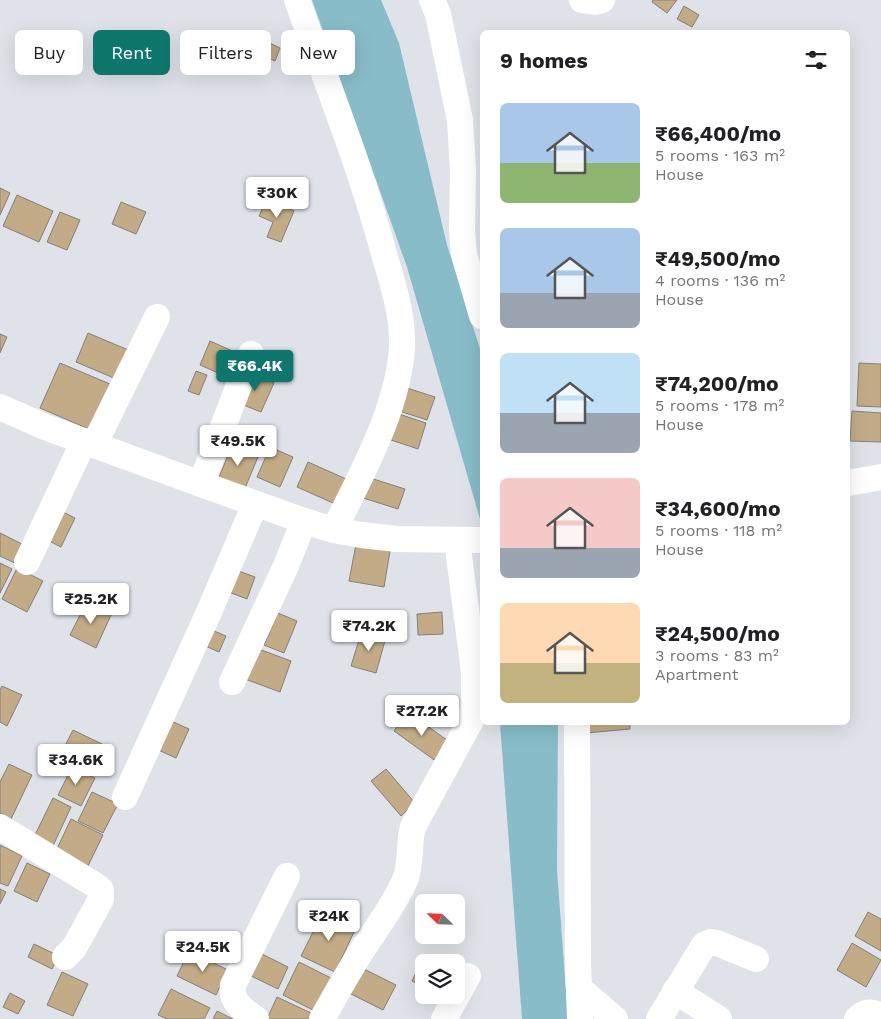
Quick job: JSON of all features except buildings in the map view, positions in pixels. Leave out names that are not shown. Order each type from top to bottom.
[{"type":"street","points":[[297,0],[374,216],[398,304],[401,325],[400,363],[393,394],[376,445],[334,530]]},
{"type":"street","points":[[432,0],[438,14],[460,120],[463,170],[462,232],[464,254],[480,309]]},
{"type":"street","points":[[582,0],[595,2],[602,0]]},
{"type":"street","points":[[27,562],[157,317]]},
{"type":"street","points":[[201,484],[251,354]]},
{"type":"street","points":[[2,413],[255,504],[334,530],[397,539],[472,540],[474,700],[470,720],[413,826],[406,879],[322,1019]]},
{"type":"street","points":[[850,483],[881,477]]},
{"type":"street","points":[[125,797],[255,504]]},
{"type":"street","points":[[232,682],[285,568],[304,521]]},
{"type":"street","points":[[578,725],[580,1019]]},
{"type":"street","points":[[0,827],[101,890],[101,899],[97,907],[74,948],[65,957]]},
{"type":"street","points":[[256,1019],[234,999],[232,993],[233,985],[287,876]]},
{"type":"street","points":[[659,1019],[704,945],[717,942],[756,959]]},
{"type":"street","points":[[444,1019],[468,976]]},
{"type":"street","points":[[579,988],[615,1019]]},
{"type":"street","points":[[675,991],[719,1019]]},
{"type":"street","points":[[857,1019],[868,1012],[881,1016]]},
{"type":"water","points":[[312,0],[381,0],[399,43],[447,245],[480,349],[480,519],[407,267],[339,75],[355,75],[355,30],[323,30]]},
{"type":"water","points":[[500,725],[558,725],[557,870],[568,1019],[522,1019]]}]
